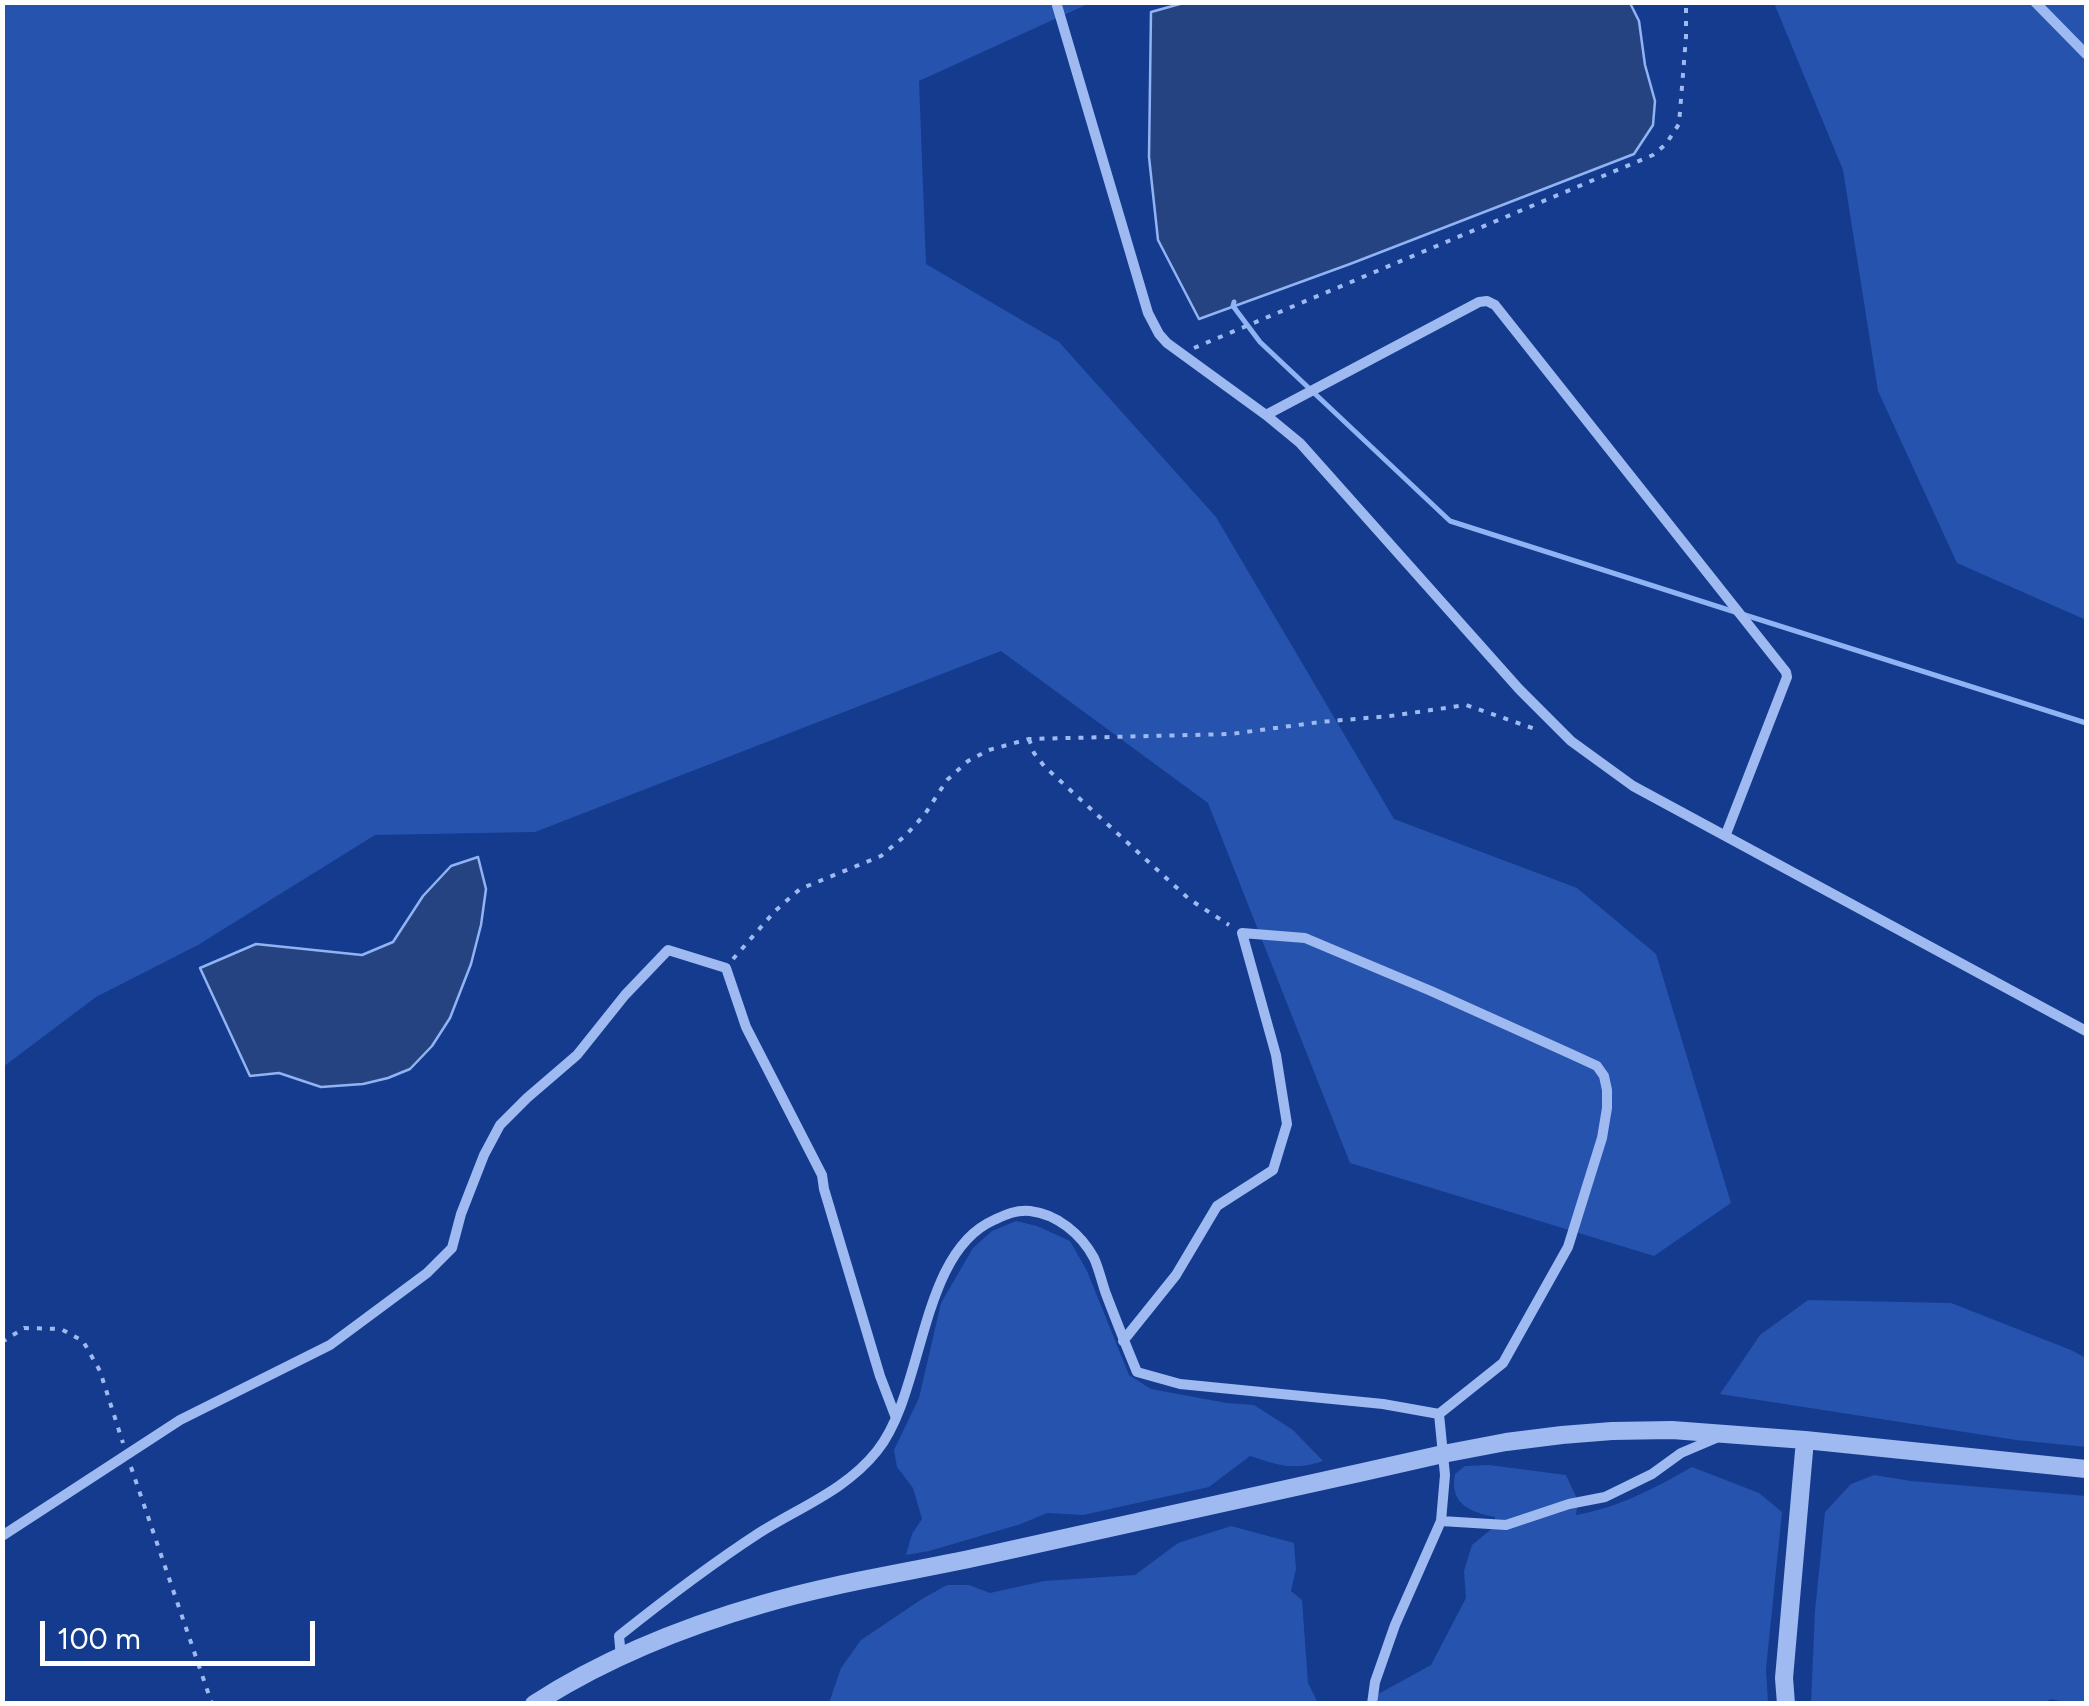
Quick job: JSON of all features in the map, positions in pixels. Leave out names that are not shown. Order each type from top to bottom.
[{"type":"street","points":[[1056,2],[1148,313],[1159,334],[1300,443],[1519,690],[1571,741],[1634,786],[2086,1031]]},
{"type":"street","points":[[2035,2],[2086,54]]},
{"type":"street","points":[[1266,415],[1479,302],[1494,305],[1786,672],[1726,834]]},
{"type":"street","points":[[621,1656],[619,1636],[762,1531],[835,1490],[876,1452],[896,1419],[950,1263],[966,1239],[987,1223],[1015,1210],[1045,1213],[1071,1228],[1093,1258],[1123,1341],[1137,1372],[1180,1384],[1383,1404],[1440,1414],[1503,1363],[1568,1247],[1602,1138],[1608,1090],[1604,1076],[1597,1066],[1572,1054],[1305,938],[1242,934],[1276,1055],[1287,1124],[1273,1170],[1216,1206],[1176,1275],[1123,1341]]},
{"type":"street","points":[[2,1536],[180,1420],[330,1345],[427,1273],[452,1248],[484,1154],[500,1125],[576,1054],[668,950],[726,968],[746,1027],[822,1176],[896,1419]]},
{"type":"street","points":[[1372,1704],[1375,1682],[1395,1625],[1441,1521],[1445,1475],[1440,1414]]},
{"type":"street","points":[[534,1704],[621,1656],[763,1604],[1506,1442],[1612,1431],[1672,1430],[2086,1469]]},
{"type":"street","points":[[1441,1521],[1506,1525],[1568,1504],[1605,1497],[1652,1474],[1681,1453],[1728,1433]]},
{"type":"street","points":[[1786,1704],[1784,1678],[1805,1440]]},
{"type":"path","points":[[1180,353],[1653,155],[1679,124],[1686,2]]},
{"type":"path","points":[[726,968],[774,912],[800,889],[881,856],[906,836],[947,780],[968,761],[989,750],[1029,740],[1231,734],[1466,704],[1536,729]]},
{"type":"path","points":[[1029,740],[1044,766],[1157,871],[1242,934]]},
{"type":"path","points":[[2,1342],[24,1328],[60,1329],[84,1341],[100,1370],[212,1704]]},
{"type":"shaded area","points":[[1187,2],[1630,3],[1639,21],[1655,101],[1653,125],[1634,154],[1199,319],[1158,240],[1149,157],[1151,12]]},
{"type":"shaded area","points":[[3,3],[1090,3],[919,81],[926,264],[1059,342],[1216,517],[1394,819],[1577,888],[1656,954],[1731,1203],[1654,1256],[1350,1163],[1208,803],[1001,651],[535,832],[375,835],[198,945],[96,997],[3,1067]]},
{"type":"shaded area","points":[[1774,3],[2086,3],[2086,620],[1957,563],[1878,391],[1843,170]]},
{"type":"shaded area","points":[[478,857],[486,889],[471,964],[450,1018],[432,1046],[410,1069],[363,1084],[321,1087],[279,1073],[250,1076],[200,968],[256,944],[362,955],[393,942],[423,896],[451,866]]},
{"type":"shaded area","points":[[1016,1221],[1070,1241],[1087,1271],[1129,1375],[1151,1389],[1254,1405],[1293,1430],[1323,1461],[1286,1466],[1250,1456],[1209,1487],[1083,1515],[1047,1513],[1021,1524],[906,1555],[912,1534],[922,1519],[913,1488],[897,1467],[894,1450],[919,1398],[941,1303],[973,1248],[992,1231]]},
{"type":"shaded area","points":[[1808,1300],[1951,1303],[2071,1350],[2086,1358],[2086,1447],[2016,1440],[1720,1394],[1760,1335]]},
{"type":"shaded area","points":[[1489,1465],[1566,1475],[1578,1501],[1576,1515],[1622,1502],[1692,1467],[1759,1493],[1782,1512],[1766,1669],[1768,1703],[1360,1704],[1431,1665],[1466,1598],[1464,1571],[1472,1545],[1495,1526],[1495,1517],[1469,1509],[1458,1499],[1455,1474],[1465,1466]]},
{"type":"shaded area","points":[[1874,1475],[2086,1496],[2086,1703],[2051,1699],[2043,1704],[1811,1703],[1825,1512],[1851,1484]]},
{"type":"shaded area","points":[[1231,1526],[1294,1543],[1296,1569],[1291,1591],[1302,1600],[1308,1683],[1318,1703],[829,1703],[841,1668],[861,1640],[947,1585],[969,1585],[990,1593],[1044,1581],[1135,1575],[1178,1543]]},
{"type":"waterway","points":[[1234,302],[1233,306],[1260,342],[1450,521],[1735,612]]},
{"type":"waterway","points":[[1745,615],[2086,723]]}]
